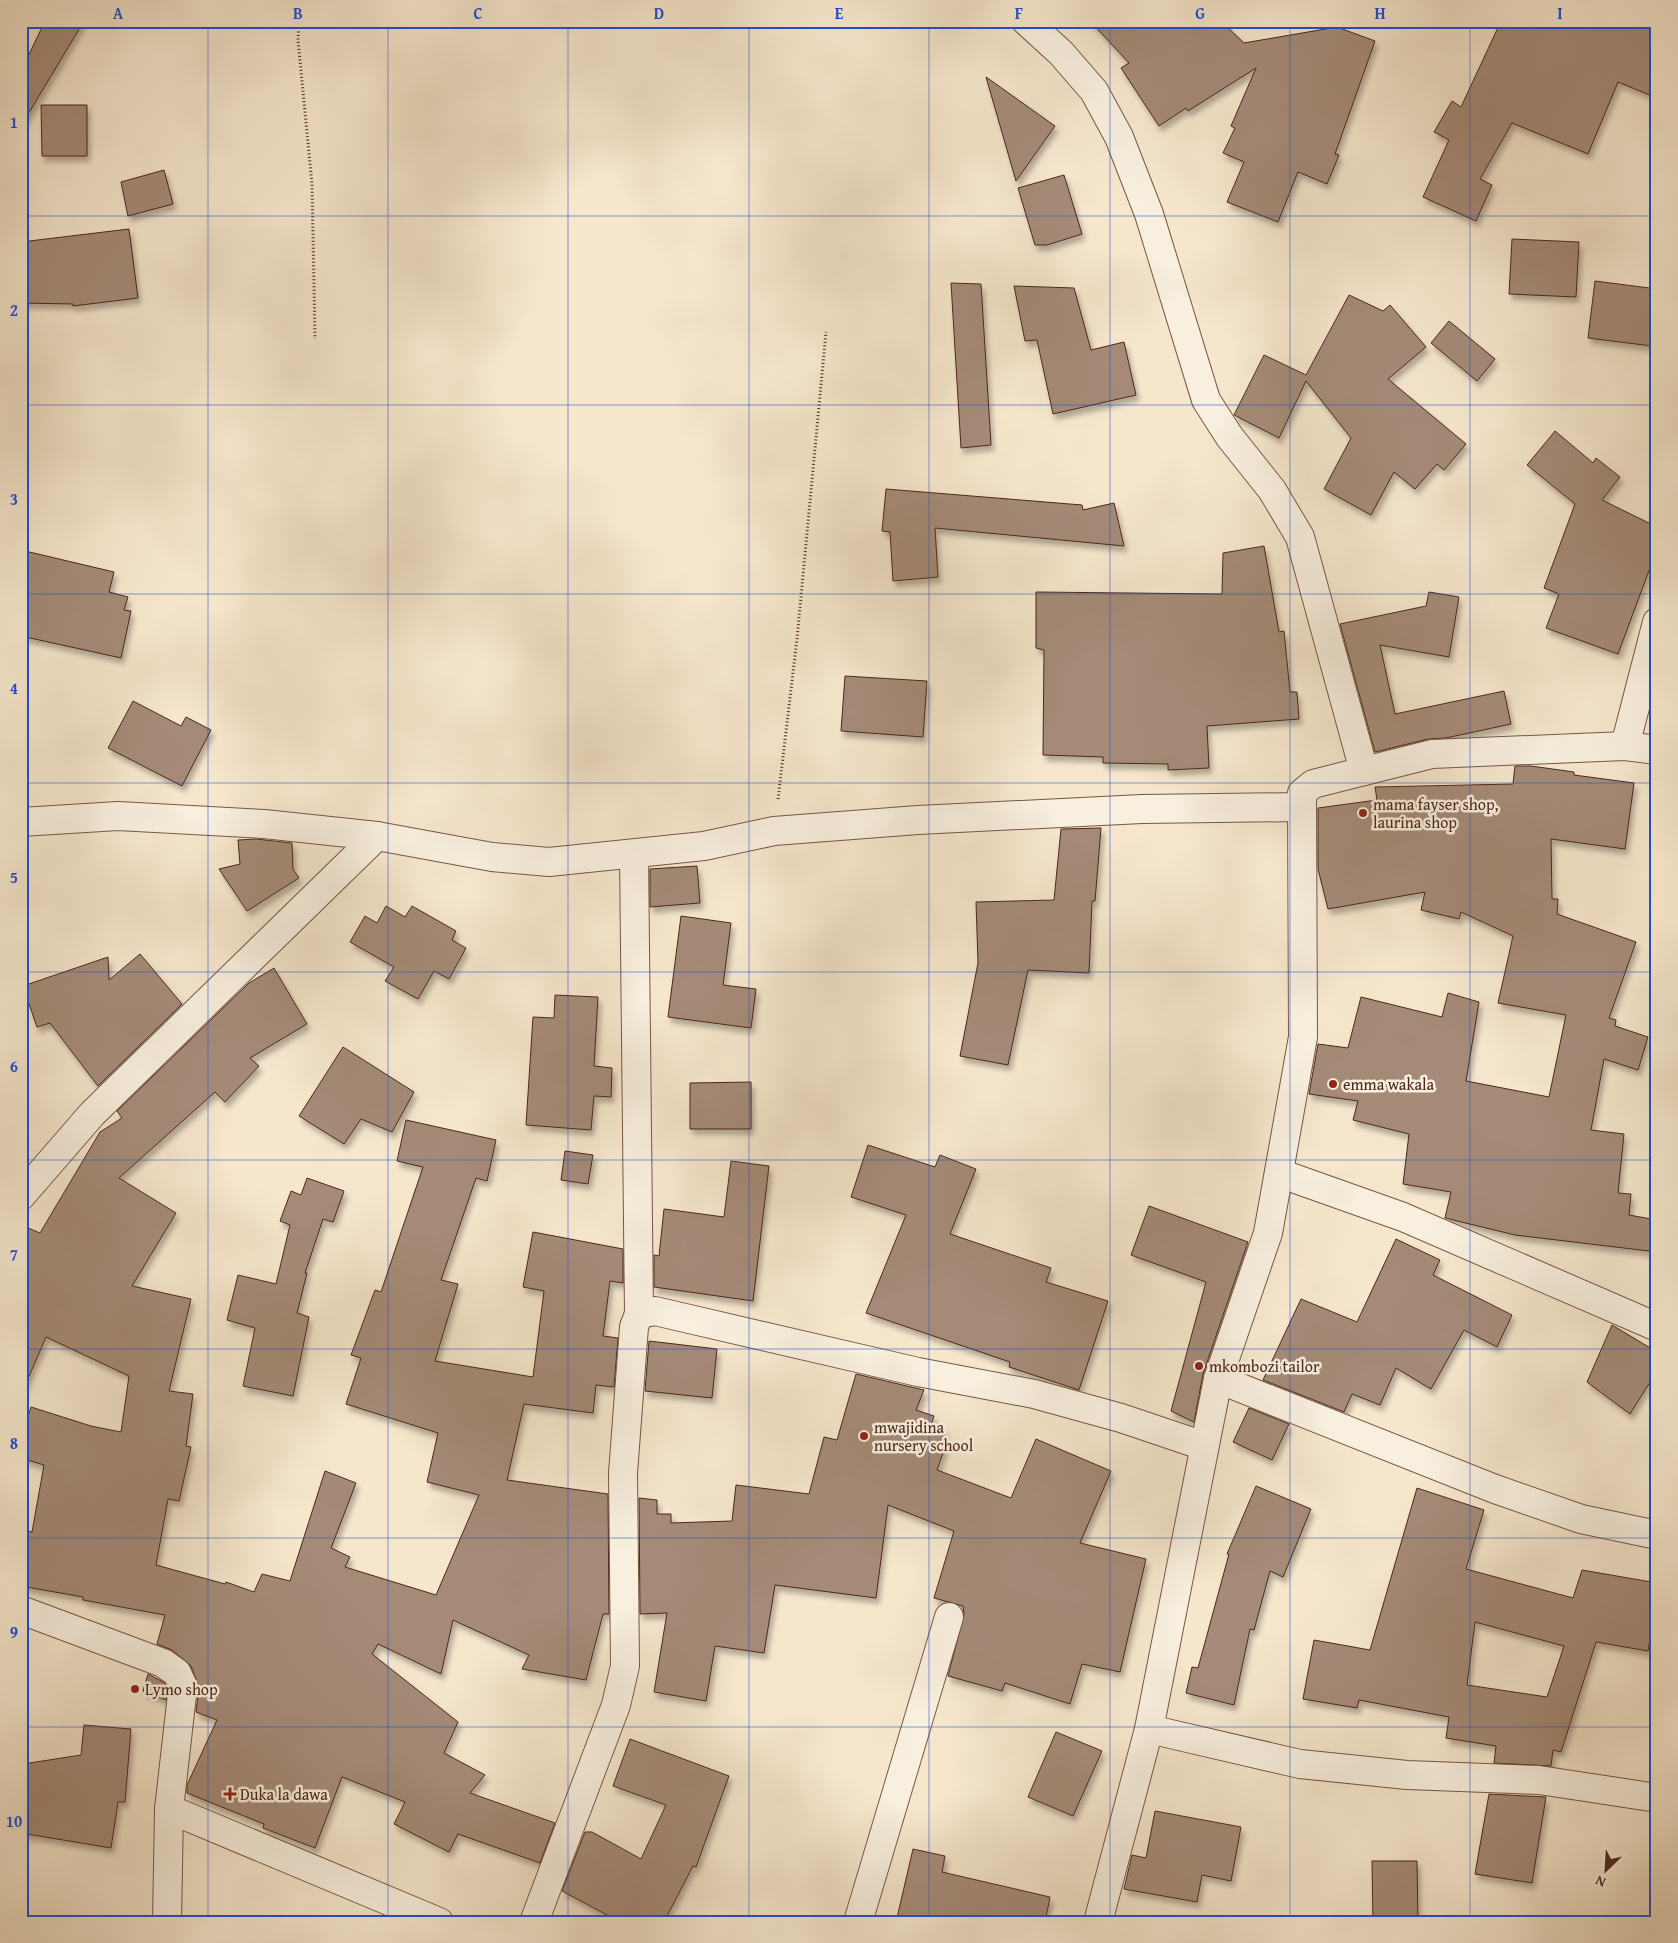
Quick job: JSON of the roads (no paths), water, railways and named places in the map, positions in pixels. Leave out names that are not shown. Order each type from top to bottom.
[{"type":"street","points":[[1026,21],[1061,53],[1094,91],[1119,137],[1148,214],[1206,400],[1229,436],[1272,490],[1300,536],[1364,771]]},
{"type":"street","points":[[1625,746],[1657,622]]},
{"type":"street","points":[[1098,1922],[1149,1729],[1218,1379],[1268,1233],[1279,1173],[1303,1037],[1302,793],[1313,784],[1432,754],[1625,746],[1657,750]]},
{"type":"street","points":[[21,822],[118,816],[264,824],[377,836],[492,857],[549,862],[634,855],[704,846],[774,832],[966,817],[1142,809],[1301,807]]},
{"type":"street","points":[[21,1196],[92,1114],[377,836]]},
{"type":"street","points":[[534,1922],[616,1705],[625,1666],[623,1473],[634,1326],[639,1314],[634,855]]},
{"type":"street","points":[[1279,1173],[1403,1217],[1657,1327]]},
{"type":"street","points":[[639,1314],[655,1311],[918,1372],[1034,1394],[1121,1418],[1204,1446]]},
{"type":"street","points":[[1218,1379],[1495,1489],[1581,1519],[1657,1535]]},
{"type":"street","points":[[21,1610],[163,1663],[177,1673],[183,1686],[169,1809],[167,1922]]},
{"type":"street","points":[[858,1922],[949,1617]]},
{"type":"street","points":[[1149,1729],[1300,1764],[1407,1775],[1539,1780],[1657,1798]]},
{"type":"street","points":[[169,1809],[439,1922]]},
{"type":"place","name":"mama fayser shop, laurina shop","points":[[1363,813]]},
{"type":"place","name":"emma wakala","points":[[1333,1084]]},
{"type":"place","name":"mkombozi tailor","points":[[1199,1366]]},
{"type":"place","name":"mwajidina nursery school","points":[[864,1436]]},
{"type":"place","name":"Lymo shop","points":[[135,1689]]},
{"type":"place","name":"Duka la dawa","points":[[230,1794]]}]
